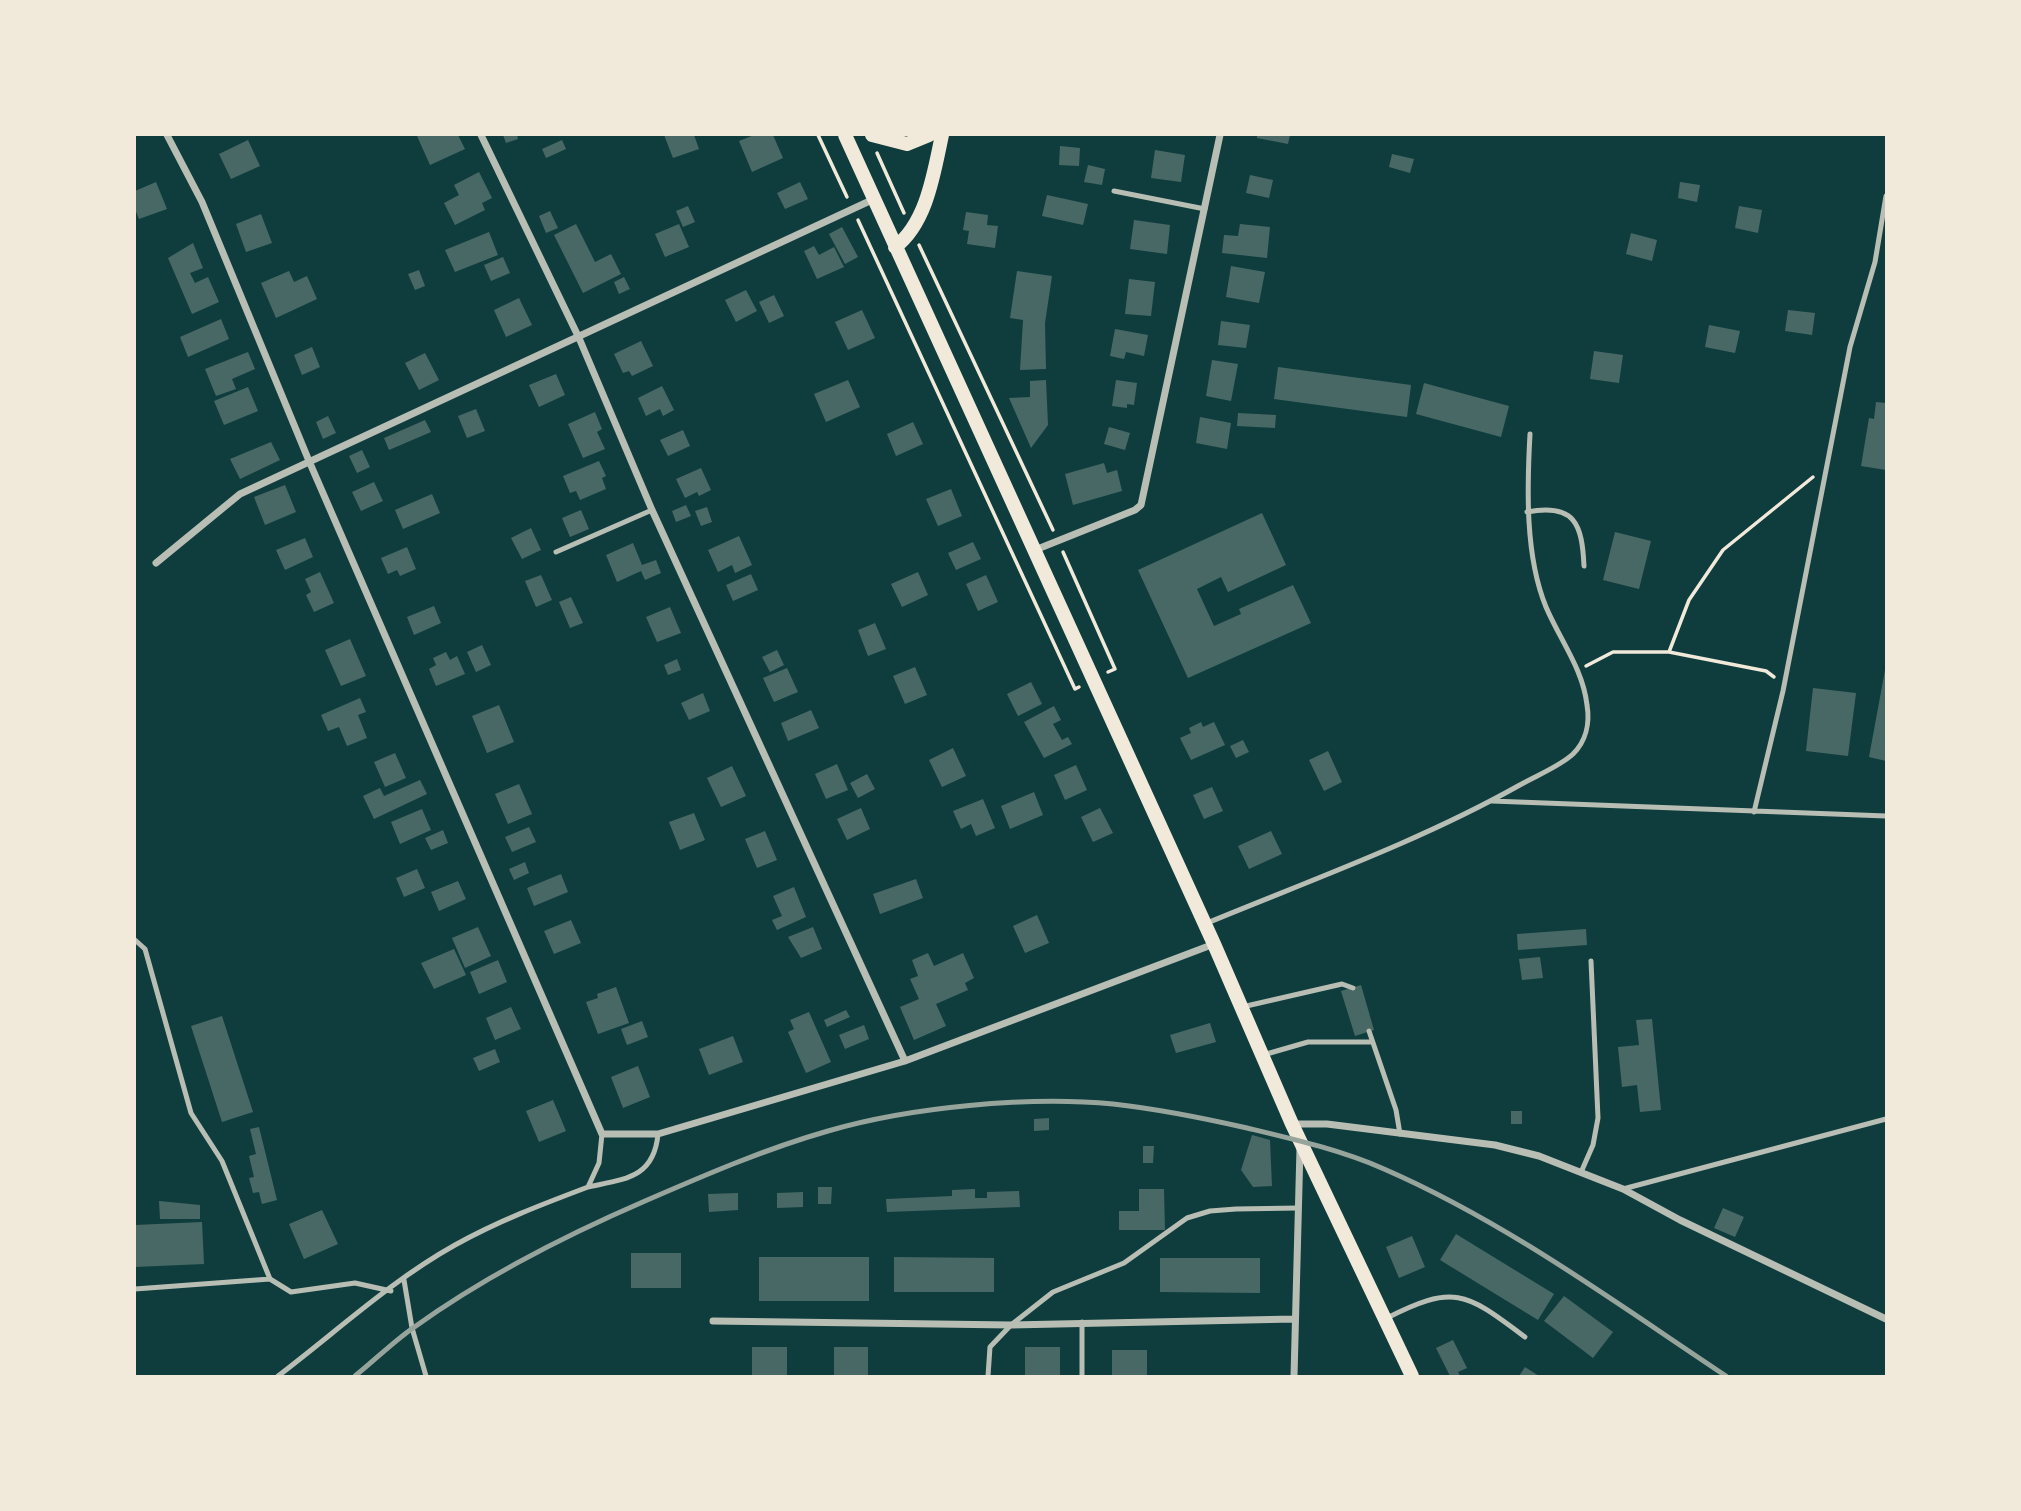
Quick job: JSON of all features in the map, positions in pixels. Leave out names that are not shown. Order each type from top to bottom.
[{"type":"main road","points":[[845,135],[1214,944],[1292,1124],[1412,1376]]},
{"type":"main road","points":[[873,140],[906,144],[929,135]]},
{"type":"main road","points":[[895,247],[912,231],[927,196],[942,135]]},
{"type":"street","points":[[167,135],[202,202],[309,461],[602,1134],[658,1134],[905,1061],[1214,944]]},
{"type":"street","points":[[481,135],[579,338],[652,510],[905,1061]]},
{"type":"street","points":[[1035,550],[1135,510],[1141,505],[1220,135]]},
{"type":"street","points":[[156,563],[240,494],[874,198]]},
{"type":"street","points":[[1292,1124],[1327,1124],[1495,1145],[1582,1170],[1886,1319]]},
{"type":"street","points":[[1294,1376],[1300,1140]]},
{"type":"street","points":[[713,1321],[1011,1325],[1294,1319]]},
{"type":"lane","points":[[1114,191],[1205,209]]},
{"type":"lane","points":[[1754,812],[1783,691],[1850,347],[1875,262],[1886,196]]},
{"type":"lane","points":[[1203,924],[1363,859],[1492,801],[1571,756],[1583,742],[1587,704],[1578,670],[1545,606],[1527,512],[1530,434]]},
{"type":"lane","points":[[1527,512],[1543,509],[1562,512],[1575,521],[1583,539],[1584,566]]},
{"type":"lane","points":[[556,552],[652,510]]},
{"type":"lane","points":[[1492,801],[1886,816]]},
{"type":"lane","points":[[135,940],[145,949],[191,1113],[222,1161],[270,1279]]},
{"type":"lane","points":[[1582,1170],[1593,1145],[1598,1118],[1591,961]]},
{"type":"lane","points":[[1242,1007],[1342,984],[1353,988]]},
{"type":"lane","points":[[1369,1031],[1396,1110],[1400,1134]]},
{"type":"lane","points":[[1263,1055],[1308,1042],[1373,1042]]},
{"type":"lane","points":[[1623,1189],[1886,1119]]},
{"type":"lane","points":[[588,1187],[599,1163],[602,1134]]},
{"type":"lane","points":[[278,1376],[454,1245],[519,1213],[588,1187],[629,1178],[648,1165],[656,1152],[658,1134]]},
{"type":"lane","points":[[988,1376],[990,1347],[1011,1325],[1053,1292],[1124,1263],[1188,1218],[1210,1211],[1298,1208]]},
{"type":"lane","points":[[135,1289],[270,1279],[292,1292],[355,1283],[391,1291]]},
{"type":"lane","points":[[404,1280],[412,1328],[426,1376]]},
{"type":"lane","points":[[1385,1319],[1409,1307],[1452,1297],[1478,1302],[1525,1337]]},
{"type":"lane","points":[[1082,1322],[1082,1376]]},
{"type":"path","points":[[818,135],[1075,689]]},
{"type":"path","points":[[873,140],[912,231],[1058,541],[1115,669]]},
{"type":"path","points":[[1670,652],[1689,600],[1723,550],[1819,472]]},
{"type":"path","points":[[1578,670],[1613,652],[1670,652],[1766,671],[1783,691]]},
{"type":"building","points":[[458,135],[465,149],[430,165],[417,136]]},
{"type":"building","points":[[503,135],[517,135],[518,139],[506,143]]},
{"type":"building","points":[[664,135],[694,135],[699,149],[673,158]]},
{"type":"building","points":[[754,135],[773,135],[783,158],[752,172],[739,141]]},
{"type":"building","points":[[1257,135],[1290,135],[1288,144],[1257,138]]},
{"type":"building","points":[[248,140],[260,166],[231,179],[219,154]]},
{"type":"building","points":[[562,140],[566,149],[546,158],[542,149]]},
{"type":"building","points":[[1060,146],[1080,148],[1079,166],[1059,165]]},
{"type":"building","points":[[1155,150],[1185,155],[1181,182],[1151,178]]},
{"type":"building","points":[[1392,154],[1414,159],[1410,173],[1389,167]]},
{"type":"building","points":[[1088,165],[1105,169],[1102,185],[1084,182]]},
{"type":"building","points":[[479,172],[492,198],[482,203],[485,210],[455,225],[444,203],[459,195],[454,185]]},
{"type":"building","points":[[1250,175],[1273,180],[1269,198],[1246,193]]},
{"type":"building","points":[[156,182],[167,209],[139,219],[135,209],[135,191]]},
{"type":"building","points":[[800,182],[808,199],[785,209],[777,193]]},
{"type":"building","points":[[1680,182],[1700,185],[1697,202],[1678,198]]},
{"type":"building","points":[[1047,195],[1088,204],[1083,225],[1042,216]]},
{"type":"building","points":[[688,206],[695,222],[683,227],[676,211]]},
{"type":"building","points":[[1739,206],[1762,210],[1758,233],[1735,228]]},
{"type":"building","points":[[550,211],[558,228],[546,233],[539,216]]},
{"type":"building","points":[[966,212],[988,215],[987,225],[998,226],[995,248],[967,244],[969,231],[963,230]]},
{"type":"building","points":[[261,214],[272,243],[246,252],[236,224]]},
{"type":"building","points":[[1134,220],[1170,225],[1167,254],[1130,249]]},
{"type":"building","points":[[576,224],[595,262],[611,254],[621,274],[583,293],[554,235]]},
{"type":"building","points":[[679,224],[689,247],[665,257],[655,234]]},
{"type":"building","points":[[1240,224],[1270,227],[1267,258],[1222,253],[1224,235],[1238,236]]},
{"type":"building","points":[[842,227],[858,257],[845,264],[829,234]]},
{"type":"building","points":[[489,232],[498,255],[455,272],[445,250]]},
{"type":"building","points":[[1631,233],[1657,240],[1652,261],[1626,254]]},
{"type":"building","points":[[193,243],[203,268],[190,273],[195,283],[208,277],[219,302],[192,314],[168,258]]},
{"type":"building","points":[[814,246],[819,255],[834,247],[844,267],[817,279],[804,251]]},
{"type":"building","points":[[503,257],[510,273],[491,281],[484,265]]},
{"type":"building","points":[[1231,266],[1265,272],[1259,303],[1226,297]]},
{"type":"building","points":[[419,270],[425,286],[415,290],[408,274]]},
{"type":"building","points":[[289,271],[294,282],[307,276],[317,299],[276,318],[261,283]]},
{"type":"building","points":[[1017,271],[1052,276],[1045,323],[1046,369],[1020,370],[1023,320],[1010,318]]},
{"type":"building","points":[[624,277],[630,289],[619,294],[614,282]]},
{"type":"building","points":[[1129,279],[1155,282],[1151,316],[1125,314]]},
{"type":"building","points":[[746,290],[757,311],[736,322],[725,300]]},
{"type":"building","points":[[774,295],[784,316],[769,323],[759,302]]},
{"type":"building","points":[[519,298],[532,325],[506,337],[494,310]]},
{"type":"building","points":[[862,310],[875,338],[848,350],[835,322]]},
{"type":"building","points":[[1788,310],[1815,313],[1812,335],[1785,331]]},
{"type":"building","points":[[221,319],[229,339],[188,357],[180,337]]},
{"type":"building","points":[[1221,321],[1250,325],[1246,348],[1218,345]]},
{"type":"building","points":[[1709,325],[1740,331],[1735,353],[1705,347]]},
{"type":"building","points":[[1115,329],[1148,335],[1144,356],[1126,352],[1124,359],[1110,356]]},
{"type":"building","points":[[641,341],[653,366],[632,376],[629,371],[623,373],[614,354]]},
{"type":"building","points":[[312,347],[320,367],[302,375],[294,355]]},
{"type":"building","points":[[1594,351],[1623,355],[1619,383],[1590,379]]},
{"type":"building","points":[[248,352],[255,369],[232,379],[236,389],[216,396],[205,369]]},
{"type":"building","points":[[425,353],[439,380],[419,390],[405,363]]},
{"type":"building","points":[[1212,360],[1238,364],[1231,401],[1206,396]]},
{"type":"building","points":[[1278,367],[1411,385],[1407,417],[1274,399]]},
{"type":"building","points":[[556,374],[565,395],[539,407],[529,385]]},
{"type":"building","points":[[848,380],[860,407],[826,422],[814,394]]},
{"type":"building","points":[[1046,380],[1048,425],[1031,448],[1009,398],[1030,397],[1030,381]]},
{"type":"building","points":[[1116,380],[1137,383],[1134,405],[1127,404],[1127,408],[1112,406]]},
{"type":"building","points":[[1424,383],[1509,406],[1501,437],[1416,414]]},
{"type":"building","points":[[662,386],[674,410],[663,416],[660,409],[646,416],[638,398]]},
{"type":"building","points":[[248,387],[258,411],[224,425],[214,401]]},
{"type":"building","points":[[1876,402],[1886,403],[1886,470],[1861,466],[1869,418],[1874,419]]},
{"type":"building","points":[[476,409],[485,431],[467,438],[458,416]]},
{"type":"building","points":[[595,412],[602,429],[597,432],[605,449],[583,458],[568,424]]},
{"type":"building","points":[[1238,413],[1276,415],[1275,428],[1237,426]]},
{"type":"building","points":[[328,416],[336,433],[323,439],[316,422]]},
{"type":"building","points":[[1200,417],[1231,423],[1227,449],[1196,443]]},
{"type":"building","points":[[425,420],[431,432],[389,450],[384,438]]},
{"type":"building","points":[[913,422],[923,444],[896,456],[887,434]]},
{"type":"building","points":[[1109,427],[1130,433],[1125,450],[1104,444]]},
{"type":"building","points":[[683,430],[690,446],[668,456],[660,440]]},
{"type":"building","points":[[271,442],[280,460],[240,479],[230,459]]},
{"type":"building","points":[[362,450],[370,467],[357,473],[349,456]]},
{"type":"building","points":[[599,461],[606,476],[602,478],[606,489],[580,500],[576,491],[570,493],[563,476]]},
{"type":"building","points":[[1104,463],[1107,473],[1117,470],[1122,491],[1073,505],[1065,474]]},
{"type":"building","points":[[701,468],[711,490],[699,496],[697,492],[685,498],[676,479]]},
{"type":"building","points":[[374,482],[383,501],[361,511],[352,492]]},
{"type":"building","points":[[285,485],[296,512],[265,525],[254,497]]},
{"type":"building","points":[[951,489],[962,516],[938,526],[926,499]]},
{"type":"building","points":[[432,494],[440,513],[403,529],[395,510]]},
{"type":"building","points":[[686,505],[691,516],[676,522],[672,511]]},
{"type":"building","points":[[707,507],[712,522],[701,526],[695,511]]},
{"type":"building","points":[[581,510],[589,529],[570,537],[562,518]]},
{"type":"building","points":[[1262,513],[1286,565],[1228,592],[1221,577],[1197,589],[1214,626],[1241,614],[1239,609],[1293,585],[1311,623],[1188,678],[1138,570]]},
{"type":"building","points":[[531,528],[541,550],[522,559],[511,538]]},
{"type":"building","points":[[1615,532],[1651,541],[1639,589],[1603,580]]},
{"type":"building","points":[[739,536],[752,565],[735,573],[732,565],[718,572],[708,550]]},
{"type":"building","points":[[305,538],[313,557],[285,570],[276,550]]},
{"type":"building","points":[[973,542],[981,559],[956,570],[948,553]]},
{"type":"building","points":[[633,543],[642,565],[656,560],[661,573],[645,580],[641,571],[617,582],[606,555]]},
{"type":"building","points":[[407,547],[416,569],[400,576],[397,570],[388,574],[381,558]]},
{"type":"building","points":[[320,572],[334,603],[314,612],[306,595],[311,592],[305,579]]},
{"type":"building","points":[[918,572],[928,595],[902,607],[891,584]]},
{"type":"building","points":[[751,574],[758,590],[733,601],[726,585]]},
{"type":"building","points":[[541,575],[552,600],[536,607],[525,581]]},
{"type":"building","points":[[986,575],[998,602],[978,611],[966,584]]},
{"type":"building","points":[[571,597],[583,623],[570,628],[559,602]]},
{"type":"building","points":[[434,606],[441,623],[414,635],[407,617]]},
{"type":"building","points":[[670,607],[681,633],[657,642],[646,617]]},
{"type":"building","points":[[875,623],[886,649],[868,656],[858,630]]},
{"type":"building","points":[[350,639],[366,676],[341,686],[325,650]]},
{"type":"building","points":[[482,645],[491,665],[476,672],[467,652]]},
{"type":"building","points":[[777,650],[784,665],[770,672],[762,657]]},
{"type":"building","points":[[446,652],[450,660],[457,656],[465,674],[436,686],[429,669],[436,665],[433,658]]},
{"type":"building","points":[[677,659],[681,670],[668,675],[664,665]]},
{"type":"building","points":[[915,667],[927,695],[905,704],[893,676]]},
{"type":"building","points":[[787,668],[798,692],[774,702],[763,678]]},
{"type":"building","points":[[1886,670],[1886,761],[1869,757]]},
{"type":"building","points":[[1031,682],[1042,704],[1018,716],[1007,694]]},
{"type":"building","points":[[1813,688],[1856,693],[1848,756],[1806,751]]},
{"type":"building","points":[[703,693],[710,711],[689,720],[681,703]]},
{"type":"building","points":[[360,698],[366,712],[358,715],[367,738],[347,746],[339,727],[328,731],[321,715]]},
{"type":"building","points":[[499,705],[514,742],[487,753],[472,716]]},
{"type":"building","points":[[1054,706],[1061,720],[1053,724],[1062,740],[1068,737],[1072,744],[1044,758],[1024,722]]},
{"type":"building","points":[[811,710],[819,728],[788,741],[781,723]]},
{"type":"building","points":[[1201,722],[1203,727],[1214,722],[1225,745],[1191,760],[1180,738],[1191,733],[1189,728]]},
{"type":"building","points":[[1243,740],[1249,752],[1236,758],[1230,746]]},
{"type":"building","points":[[953,748],[966,776],[942,787],[929,760]]},
{"type":"building","points":[[1328,751],[1342,782],[1324,791],[1309,760]]},
{"type":"building","points":[[395,753],[406,778],[385,787],[374,762]]},
{"type":"building","points":[[837,764],[848,790],[826,799],[815,774]]},
{"type":"building","points":[[1076,765],[1087,790],[1065,800],[1054,775]]},
{"type":"building","points":[[732,766],[746,796],[721,807],[707,778]]},
{"type":"building","points":[[867,774],[875,789],[858,798],[850,783]]},
{"type":"building","points":[[420,780],[427,794],[374,819],[363,796],[380,788],[384,796]]},
{"type":"building","points":[[519,784],[532,814],[508,824],[495,794]]},
{"type":"building","points":[[1212,787],[1223,811],[1204,819],[1193,795]]},
{"type":"building","points":[[1034,792],[1043,815],[1010,829],[1001,806]]},
{"type":"building","points":[[983,799],[995,828],[976,836],[971,824],[961,829],[953,811]]},
{"type":"building","points":[[861,808],[870,829],[847,840],[837,819]]},
{"type":"building","points":[[1100,808],[1113,833],[1093,842],[1081,817]]},
{"type":"building","points":[[422,809],[431,830],[400,844],[391,822]]},
{"type":"building","points":[[694,813],[705,840],[680,850],[669,822]]},
{"type":"building","points":[[529,827],[536,842],[512,852],[505,837]]},
{"type":"building","points":[[443,830],[448,843],[431,850],[425,838]]},
{"type":"building","points":[[765,831],[777,860],[757,868],[745,839]]},
{"type":"building","points":[[1271,831],[1282,854],[1249,869],[1238,846]]},
{"type":"building","points":[[525,862],[529,873],[514,880],[509,869]]},
{"type":"building","points":[[417,869],[425,888],[404,897],[396,878]]},
{"type":"building","points":[[561,874],[568,892],[534,906],[527,888]]},
{"type":"building","points":[[916,879],[923,898],[880,914],[873,894]]},
{"type":"building","points":[[458,881],[466,899],[439,911],[431,892]]},
{"type":"building","points":[[794,887],[806,917],[777,930],[772,920],[782,916],[773,896]]},
{"type":"building","points":[[1037,915],[1049,943],[1025,953],[1013,926]]},
{"type":"building","points":[[571,920],[581,943],[554,954],[544,931]]},
{"type":"building","points":[[478,927],[491,956],[465,968],[452,938]]},
{"type":"building","points":[[813,927],[822,949],[801,958],[788,937]]},
{"type":"building","points":[[1586,929],[1587,945],[1518,950],[1517,934]]},
{"type":"building","points":[[454,949],[466,975],[434,989],[421,963]]},
{"type":"building","points":[[928,953],[934,966],[963,953],[974,978],[965,983],[968,990],[936,1004],[946,1026],[914,1040],[900,1007],[919,999],[910,979],[918,976],[912,960]]},
{"type":"building","points":[[1540,957],[1543,978],[1522,980],[1519,959]]},
{"type":"building","points":[[498,960],[507,982],[479,994],[470,972]]},
{"type":"building","points":[[1361,985],[1374,1030],[1355,1036],[1341,991]]},
{"type":"building","points":[[616,987],[629,1023],[598,1034],[586,1002],[598,998],[597,994]]},
{"type":"building","points":[[511,1007],[521,1029],[495,1040],[486,1018]]},
{"type":"building","points":[[846,1010],[850,1017],[827,1027],[824,1020]]},
{"type":"building","points":[[809,1012],[831,1062],[806,1073],[788,1032],[794,1029],[790,1020]]},
{"type":"building","points":[[222,1016],[253,1112],[222,1122],[191,1026]]},
{"type":"building","points":[[1652,1019],[1661,1110],[1640,1112],[1637,1085],[1622,1087],[1618,1047],[1639,1045],[1636,1020]]},
{"type":"building","points":[[642,1021],[648,1037],[627,1045],[621,1029]]},
{"type":"building","points":[[1210,1023],[1216,1042],[1176,1053],[1170,1035]]},
{"type":"building","points":[[864,1025],[869,1039],[845,1049],[839,1035]]},
{"type":"building","points":[[733,1036],[743,1062],[709,1075],[699,1049]]},
{"type":"building","points":[[495,1049],[500,1062],[479,1071],[473,1058]]},
{"type":"building","points":[[638,1066],[650,1097],[623,1108],[611,1077]]},
{"type":"building","points":[[553,1100],[566,1131],[539,1142],[526,1111]]},
{"type":"building","points":[[1511,1111],[1522,1111],[1522,1124],[1511,1124]]},
{"type":"building","points":[[1049,1118],[1049,1130],[1034,1131],[1034,1119]]},
{"type":"building","points":[[259,1127],[277,1200],[262,1204],[259,1192],[253,1193],[249,1178],[254,1177],[249,1156],[256,1154],[250,1129]]},
{"type":"building","points":[[1252,1135],[1270,1140],[1272,1186],[1253,1187],[1241,1170]]},
{"type":"building","points":[[1143,1146],[1154,1146],[1153,1163],[1143,1163]]},
{"type":"building","points":[[818,1187],[832,1187],[831,1204],[818,1204]]},
{"type":"building","points":[[975,1189],[975,1198],[987,1198],[987,1192],[1019,1191],[1020,1207],[887,1212],[886,1199],[952,1196],[952,1190]]},
{"type":"building","points":[[1139,1189],[1164,1189],[1165,1230],[1119,1230],[1119,1211],[1139,1211]]},
{"type":"building","points":[[803,1192],[803,1207],[777,1208],[777,1193]]},
{"type":"building","points":[[738,1193],[738,1210],[709,1212],[708,1194]]},
{"type":"building","points":[[159,1201],[200,1205],[200,1219],[160,1219]]},
{"type":"building","points":[[1723,1208],[1744,1217],[1735,1237],[1714,1228]]},
{"type":"building","points":[[322,1210],[338,1244],[304,1259],[289,1224]]},
{"type":"building","points":[[202,1222],[204,1264],[135,1267],[135,1225]]},
{"type":"building","points":[[1456,1234],[1554,1294],[1538,1320],[1440,1260]]},
{"type":"building","points":[[1412,1236],[1425,1267],[1399,1278],[1386,1247]]},
{"type":"building","points":[[631,1253],[681,1253],[681,1288],[631,1288]]},
{"type":"building","points":[[759,1257],[869,1257],[869,1301],[759,1301]]},
{"type":"building","points":[[894,1257],[994,1258],[994,1292],[894,1292]]},
{"type":"building","points":[[1160,1258],[1260,1258],[1260,1293],[1160,1292]]},
{"type":"building","points":[[1564,1296],[1613,1332],[1593,1358],[1544,1321]]},
{"type":"building","points":[[1453,1340],[1467,1368],[1458,1372],[1460,1376],[1450,1376],[1436,1348]]},
{"type":"building","points":[[752,1347],[787,1347],[787,1376],[752,1376]]},
{"type":"building","points":[[834,1347],[868,1347],[868,1376],[834,1376]]},
{"type":"building","points":[[1025,1347],[1060,1347],[1060,1376],[1025,1376]]},
{"type":"building","points":[[1112,1350],[1147,1350],[1147,1376],[1112,1376]]},
{"type":"building","points":[[1525,1367],[1539,1376],[1519,1376]]},
{"type":"railway","points":[[355,1376],[413,1328],[497,1274],[585,1228],[735,1163],[781,1146],[860,1123],[932,1110],[1044,1101],[1113,1104],[1180,1114],[1299,1141],[1368,1162],[1429,1190],[1517,1239],[1602,1292],[1726,1376]]}]
